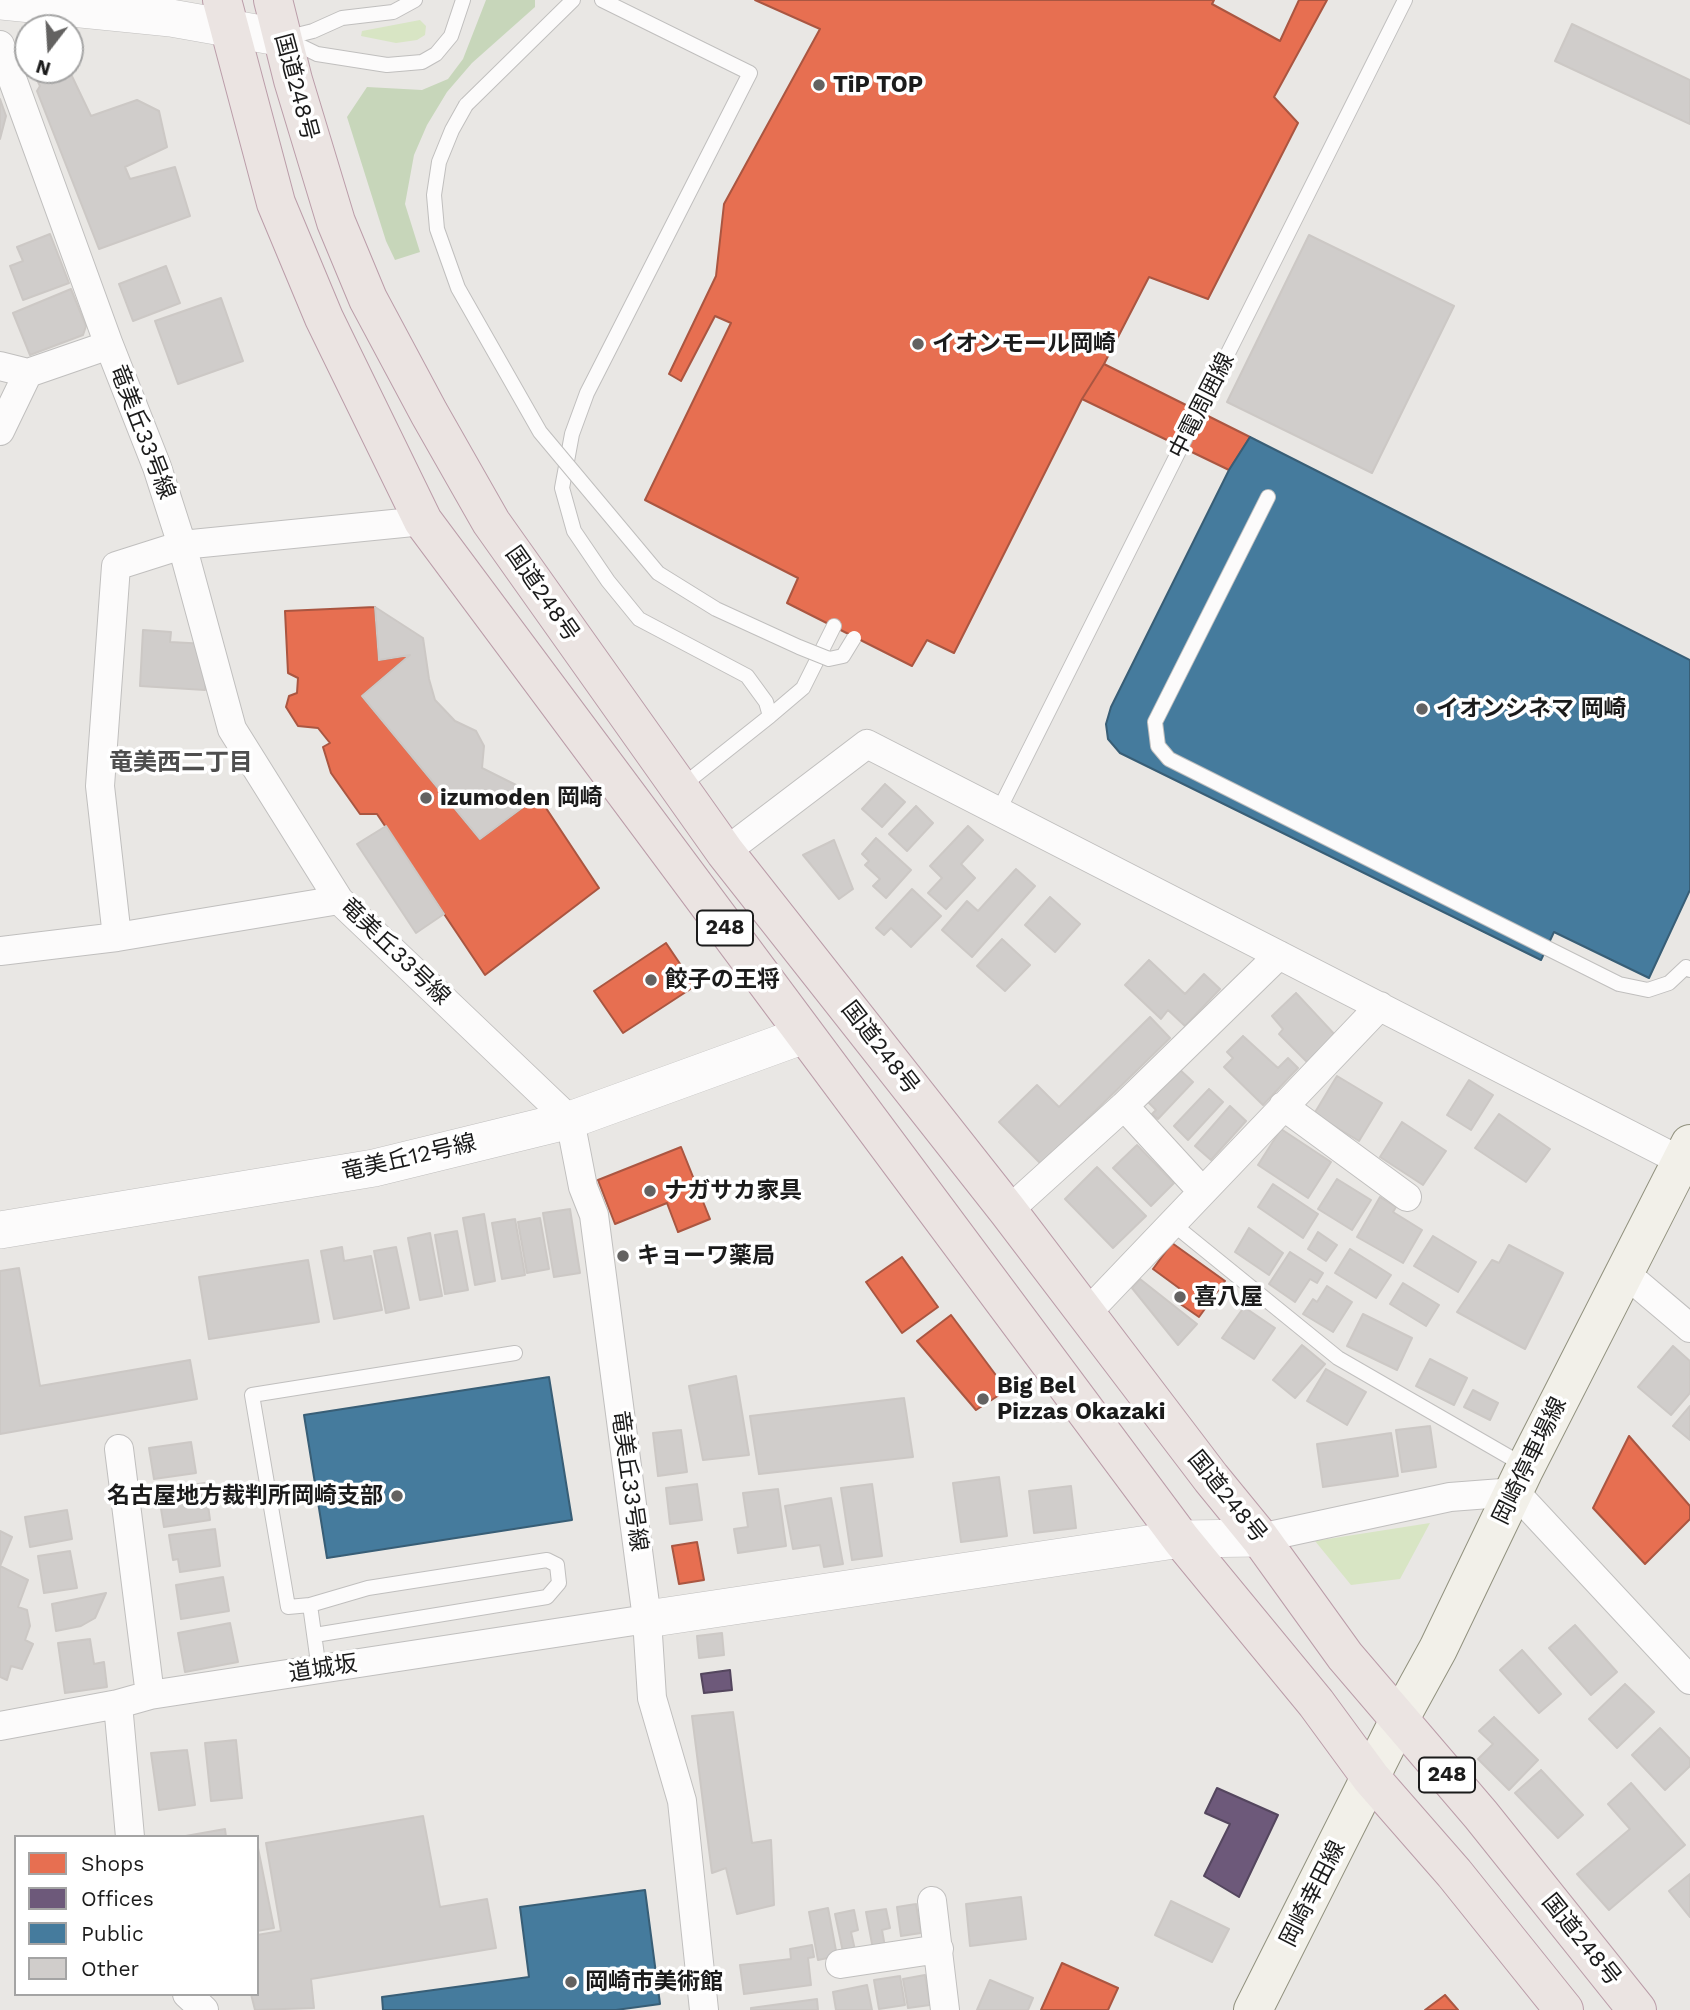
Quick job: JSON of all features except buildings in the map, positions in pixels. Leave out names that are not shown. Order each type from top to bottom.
[{"type":"highway","name":"国道248号","points":[[273,0],[293,80],[336,222],[374,310],[491,522],[725,852],[1009,1211],[1211,1478],[1260,1538],[1345,1656],[1481,1815],[1637,2010]]},
{"type":"highway","name":"248","points":[[225,14],[276,203],[324,318],[424,521],[1181,1539],[1316,1703],[1371,1778],[1454,1872],[1564,2010]]},
{"type":"main road","name":"岡崎停車場線","points":[[1371,1778],[1686,1152]]},
{"type":"main road","name":"岡崎幸田線","points":[[1253,2010],[1371,1778]]},
{"type":"street","points":[[0,1],[170,18],[225,14],[284,38]]},
{"type":"street","name":"竜美丘33号線","points":[[0,45],[109,345],[157,467],[183,545],[232,729],[339,900],[570,1120],[583,1187],[594,1215],[647,1619],[652,1698],[682,1801],[704,2010]]},
{"type":"street","points":[[0,366],[28,373],[109,345]]},
{"type":"street","points":[[0,431],[28,373]]},
{"type":"street","points":[[117,937],[100,786],[116,566],[183,545],[424,521]]},
{"type":"street","points":[[725,852],[867,744],[1380,1006],[1686,1152]]},
{"type":"street","points":[[0,951],[117,937],[339,900]]},
{"type":"street","points":[[1009,1211],[1124,1106],[1279,955]]},
{"type":"street","points":[[1086,1315],[1380,1006]]},
{"type":"street","name":"竜美丘12号線","points":[[0,1230],[374,1168],[570,1120],[804,1035]]},
{"type":"street","points":[[1124,1106],[1202,1191]]},
{"type":"street","points":[[1283,1106],[1407,1196]]},
{"type":"street","points":[[1625,1273],[1690,1328]]},
{"type":"street","points":[[119,1449],[150,1695]]},
{"type":"street","points":[[647,1619],[1181,1539],[1260,1538],[1520,1479],[1690,1680]]},
{"type":"street","name":"道城坂","points":[[0,1726],[118,1704],[150,1695],[647,1619]]},
{"type":"street","points":[[118,1704],[130,1835]]},
{"type":"street","points":[[932,1901],[945,2010]]},
{"type":"street","points":[[840,1964],[939,1950]]},
{"type":"street","points":[[189,1996],[204,2010]]},
{"type":"lane","points":[[284,38],[313,31],[342,18],[393,12],[415,0]]},
{"type":"lane","points":[[284,38],[317,54],[387,65],[422,62],[436,54],[451,36],[463,0]]},
{"type":"lane","points":[[573,0],[466,105],[439,162],[434,195],[437,229],[458,288],[540,432],[658,573],[716,609],[830,659],[843,656],[854,638]]},
{"type":"lane","points":[[602,0],[750,73],[587,393],[572,434],[562,488],[574,531],[608,581],[639,619],[747,676],[766,702],[770,716]]},
{"type":"lane","name":"中電周囲線","points":[[999,812],[1405,0]]},
{"type":"lane","points":[[1268,498],[1155,722],[1158,746],[1169,759],[1619,984],[1648,990],[1669,983],[1689,965]]},
{"type":"lane","points":[[679,788],[803,688],[834,626]]},
{"type":"lane","points":[[1173,1224],[1338,1358],[1520,1479]]},
{"type":"lane","points":[[315,1635],[547,1597],[559,1583],[556,1566],[547,1560],[368,1588],[310,1605],[288,1607],[252,1395],[515,1353]]},
{"type":"lane","points":[[310,1605],[319,1670]]},
{"type":"green space","points":[[486,0],[535,0],[535,7],[472,63],[447,92],[427,125],[414,155],[405,204],[420,252],[395,260],[386,241],[347,117],[367,87],[422,90],[448,79],[463,59]]},
{"type":"green space","points":[[420,20],[426,26],[425,35],[417,40],[396,43],[361,36],[362,31]]},
{"type":"green space","points":[[1430,1523],[1400,1579],[1351,1585],[1315,1541]]},
{"type":"place","name":"TiP TOP","points":[[819,85]]},
{"type":"place","name":"イオンモール岡崎","points":[[918,344]]},
{"type":"place","name":"イオンシネマ 岡崎","points":[[1422,709]]},
{"type":"place","name":"izumoden 岡崎","points":[[426,798]]},
{"type":"place","name":"餃子の王将","points":[[651,980]]},
{"type":"place","name":"ナガサカ家具","points":[[650,1191]]},
{"type":"place","name":"キョーワ薬局","points":[[623,1256]]},
{"type":"place","name":"喜八屋","points":[[1180,1297]]},
{"type":"place","name":"Big Bel Pizzas Okazaki","points":[[983,1399]]},
{"type":"place","name":"名古屋地方裁判所岡崎支部","points":[[397,1496]]},
{"type":"place","name":"岡崎市美術館","points":[[571,1982]]},
{"type":"district","name":"竜美西二丁目","points":[[181,763]]}]
